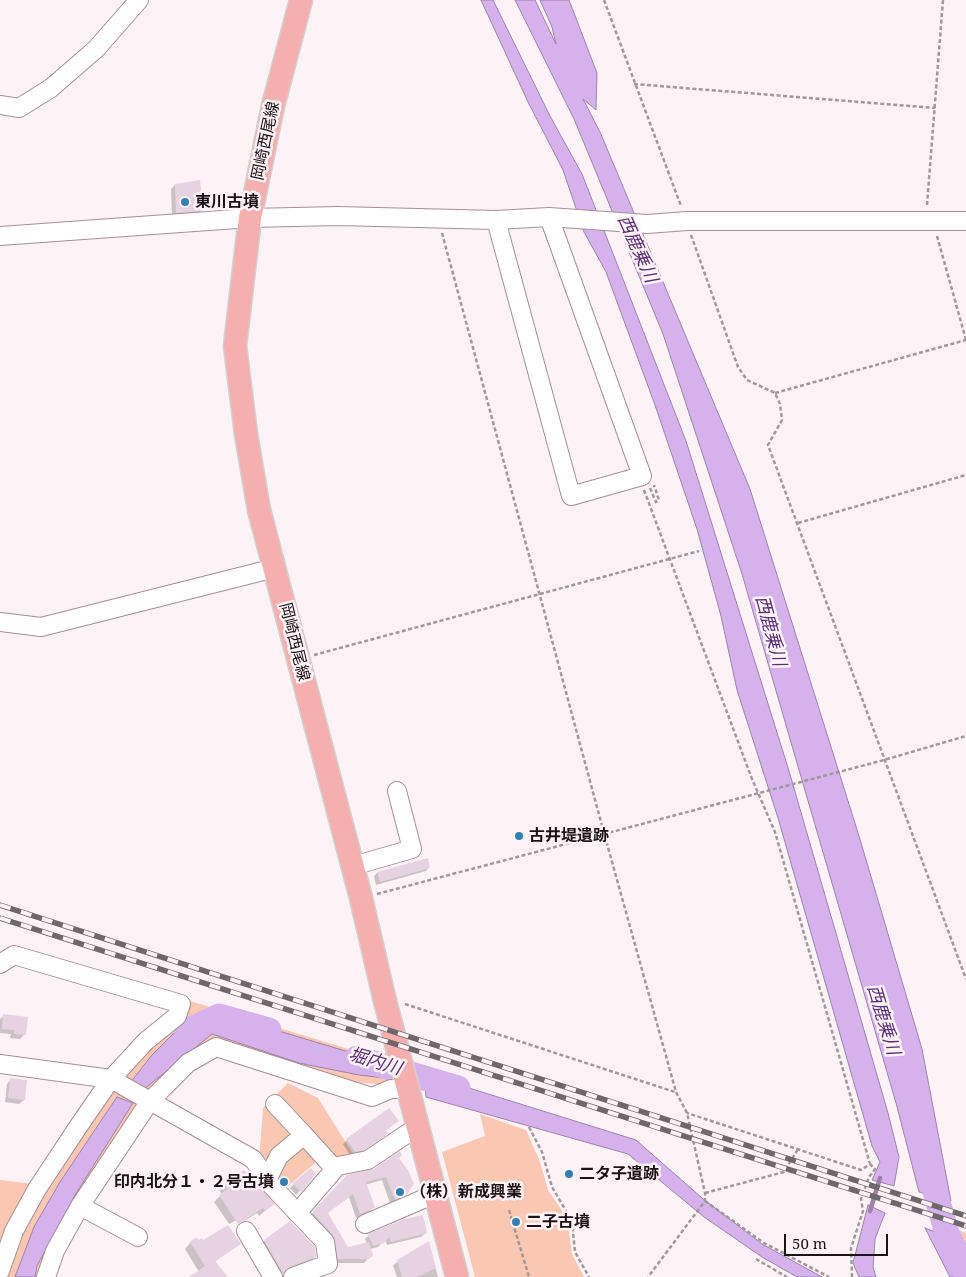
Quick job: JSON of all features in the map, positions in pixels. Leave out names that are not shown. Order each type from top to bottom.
[{"type":"main road","name":"岡崎西尾線","points":[[301,0],[273,106],[250,218],[235,346],[246,434],[259,510],[353,866],[384,997],[457,1277]]},
{"type":"street","points":[[0,105],[19,108],[51,88],[96,49],[133,1]]},
{"type":"street","points":[[0,236],[250,218],[338,216],[496,220],[549,217],[647,224],[687,221],[966,221]]},
{"type":"street","points":[[496,220],[571,496],[642,476],[549,217]]},
{"type":"street","points":[[0,622],[41,627],[275,568]]},
{"type":"street","points":[[353,866],[412,848],[397,791]]},
{"type":"street","points":[[0,964],[14,955],[181,1004],[176,1016],[146,1041],[111,1079],[37,1189],[14,1231],[0,1271]]},
{"type":"street","points":[[46,1277],[54,1251],[80,1206],[150,1101],[188,1063],[216,1048],[372,1097],[390,1089],[405,1078]]},
{"type":"street","points":[[0,1064],[111,1079],[253,1159],[267,1180],[325,1242],[328,1264],[293,1277]]},
{"type":"street","points":[[276,1104],[333,1167]]},
{"type":"street","points":[[333,1167],[368,1160],[408,1133],[419,1131]]},
{"type":"street","points":[[267,1180],[280,1156],[304,1135]]},
{"type":"street","points":[[297,1213],[334,1170],[333,1167]]},
{"type":"street","points":[[365,1224],[435,1194]]},
{"type":"street","points":[[80,1206],[138,1237]]},
{"type":"street","points":[[246,1230],[273,1277]]},
{"type":"path","points":[[604,0],[687,221],[738,367],[747,380],[775,393],[966,340],[930,220],[935,108],[943,0]]},
{"type":"path","points":[[634,84],[935,108]]},
{"type":"path","points":[[438,218],[676,1092],[687,1113],[705,1193],[705,1201],[648,1277]]},
{"type":"path","points":[[775,393],[780,404],[782,420],[768,445],[966,979]]},
{"type":"path","points":[[798,523],[966,475]]},
{"type":"path","points":[[643,488],[774,832],[870,1164],[875,1169],[869,1177],[861,1199],[863,1211],[851,1248],[852,1277]]},
{"type":"path","points":[[299,660],[670,558],[699,552]]},
{"type":"path","points":[[361,898],[827,773],[884,760],[966,736]]},
{"type":"path","points":[[384,997],[676,1092]]},
{"type":"path","points":[[687,1113],[861,1170],[870,1164]]},
{"type":"path","points":[[529,1127],[542,1152],[552,1187],[572,1221],[575,1252],[589,1277]]},
{"type":"path","points":[[705,1193],[784,1172],[798,1149]]},
{"type":"path","points":[[705,1201],[764,1243],[829,1277]]},
{"type":"path","points":[[509,1210],[529,1277]]},
{"type":"path","points":[[756,1259],[787,1277]]},
{"type":"shaded area","points":[[190,1001],[385,1060],[390,1085],[351,1082],[195,1051],[39,1277],[7,1277],[14,1247],[47,1184],[111,1092],[158,1039],[184,1019]]},
{"type":"shaded area","points":[[288,1083],[318,1098],[355,1157],[334,1163],[326,1154],[281,1192],[259,1162],[263,1108]]},
{"type":"shaded area","name":"二子古墳","points":[[480,1114],[526,1130],[540,1162],[548,1190],[567,1218],[572,1254],[584,1277],[475,1277],[442,1152],[485,1136]]},
{"type":"shaded area","points":[[0,1180],[34,1184],[0,1255]]},
{"type":"shaded area","points":[[938,1223],[966,1233],[966,1277],[958,1277]]},
{"type":"water","points":[[481,0],[493,0],[550,116],[582,174],[686,441],[789,771],[888,1113],[899,1157],[894,1186],[872,1180],[880,1162],[872,1146],[778,818],[737,690],[721,616],[697,529],[655,405],[606,272],[584,232],[563,170],[528,102]]},
{"type":"water","points":[[515,0],[535,0],[556,44],[552,27],[540,0],[569,0],[597,73],[596,110],[583,99],[600,132],[750,489],[859,836],[922,1049],[951,1201],[919,1192],[896,1103],[742,574],[663,334],[574,119]]},
{"type":"water","points":[[209,1015],[262,1026],[389,1064],[392,1079],[359,1075],[299,1063],[212,1034],[143,1090],[130,1083],[152,1055],[172,1035],[191,1022]]},
{"type":"water","points":[[424,1074],[636,1140],[702,1198],[762,1244],[822,1277],[797,1277],[762,1257],[704,1217],[628,1154],[426,1097]]},
{"type":"water","points":[[117,1097],[133,1103],[75,1195],[37,1266],[35,1277],[15,1277],[34,1227],[60,1182]]},
{"type":"water","points":[[868,1205],[885,1213],[875,1239],[873,1267],[876,1277],[859,1277],[853,1263]]},
{"type":"water","points":[[925,1228],[966,1244],[966,1277],[950,1277]]},
{"type":"building","points":[[200,180],[203,211],[176,213],[175,184]]},
{"type":"building","points":[[428,858],[430,868],[380,882],[377,872]]},
{"type":"building","points":[[3,1014],[28,1017],[26,1035],[14,1034],[14,1030],[2,1029]]},
{"type":"building","points":[[10,1078],[27,1080],[25,1100],[8,1098]]},
{"type":"building","points":[[389,1108],[399,1121],[386,1130],[388,1133],[364,1150],[355,1152],[346,1139]]},
{"type":"building","points":[[400,1151],[402,1155],[399,1158],[408,1170],[414,1184],[407,1194],[395,1200],[386,1177],[366,1182],[375,1208],[360,1214],[353,1194],[328,1213],[348,1247],[369,1242],[373,1255],[369,1259],[338,1259],[333,1235],[312,1212],[347,1175],[374,1169]]},
{"type":"building","points":[[311,1168],[316,1174],[301,1192],[293,1183]]},
{"type":"building","points":[[244,1170],[249,1176],[251,1174],[275,1204],[265,1211],[263,1208],[238,1224],[219,1195],[228,1189],[224,1183]]},
{"type":"building","points":[[423,1215],[427,1233],[391,1242],[389,1237],[384,1243],[373,1246],[368,1234],[404,1219]]},
{"type":"building","points":[[290,1221],[315,1247],[316,1257],[289,1267],[283,1274],[264,1240]]},
{"type":"building","points":[[228,1225],[241,1244],[215,1261],[228,1277],[189,1277],[205,1266],[190,1242],[196,1237],[199,1240],[202,1238],[203,1240]]},
{"type":"building","points":[[429,1241],[436,1268],[417,1277],[402,1277],[397,1260]]},
{"type":"waterway","name":"堀内川","points":[[187,1031],[219,1016],[269,1030]]},
{"type":"waterway","name":"堀内川","points":[[357,1058],[458,1088]]},
{"type":"waterway","name":"西鹿乗川","points":[[927,1164],[947,1233],[966,1273]]},
{"type":"waterway","points":[[870,1211],[880,1178]]},
{"type":"railway","points":[[0,905],[966,1216]]},
{"type":"railway","points":[[0,918],[966,1226]]},
{"type":"place","name":"東川古墳","points":[[185,202]]},
{"type":"place","name":"古井堤遺跡","points":[[519,836]]},
{"type":"place","name":"二タ子遺跡","points":[[569,1174]]},
{"type":"place","name":"印内北分１・２号古墳","points":[[284,1182]]},
{"type":"place","name":"（株）新成興業","points":[[400,1192]]},
{"type":"place","name":"二子古墳","points":[[516,1222]]}]
